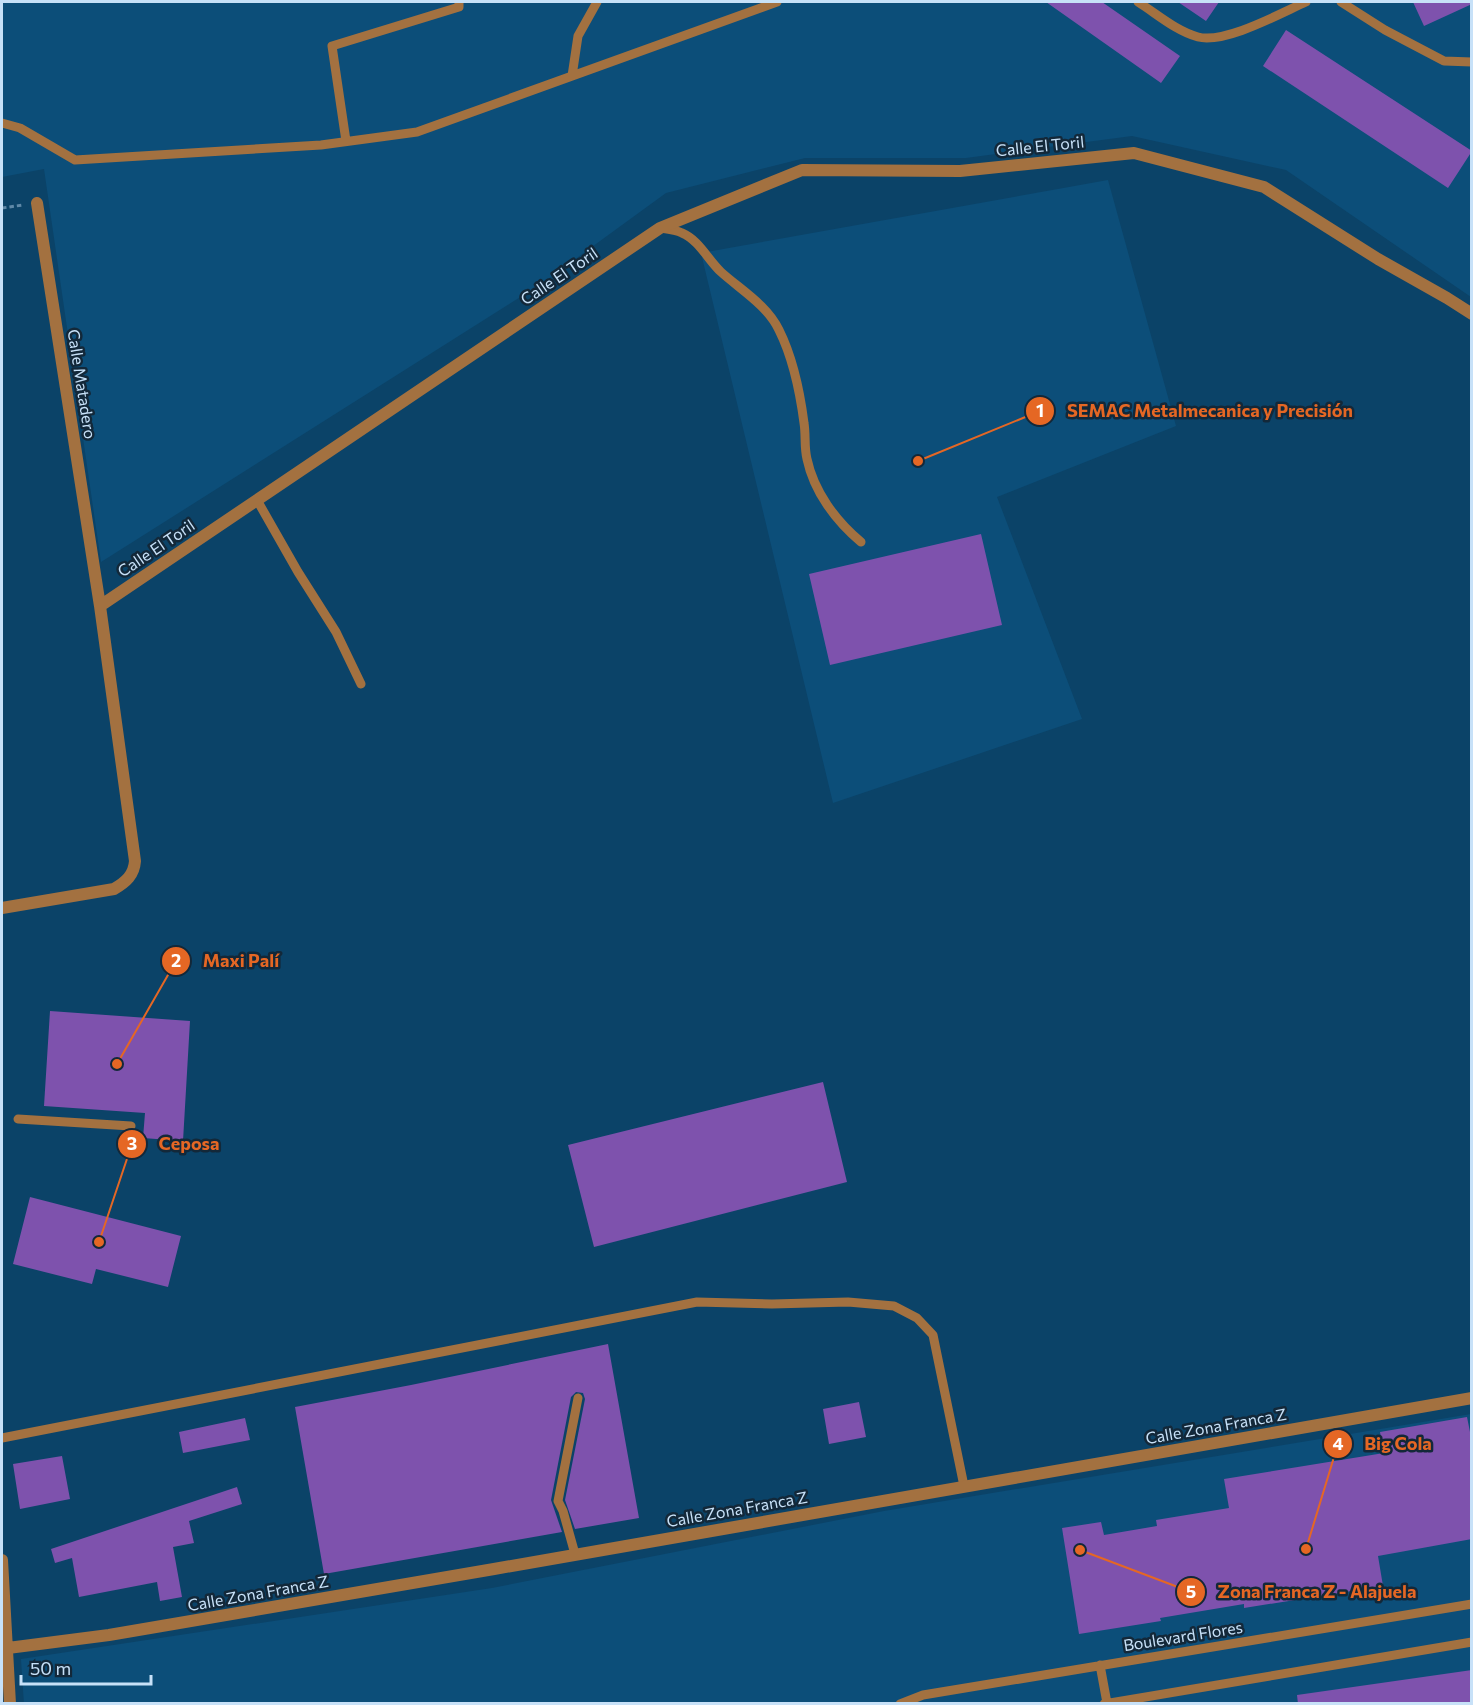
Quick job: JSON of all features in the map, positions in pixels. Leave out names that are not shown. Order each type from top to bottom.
[{"type":"street","name":"Calle El Toril","points":[[100,606],[660,228],[802,170],[960,171],[1134,153],[1264,187],[1378,259],[1472,314]]},
{"type":"street","name":"Calle Matadero","points":[[37,203],[100,606]]},
{"type":"street","points":[[2,908],[114,889],[126,882],[135,870],[100,606]]},
{"type":"street","name":"Calle Zona Franca Z","points":[[8,1648],[109,1635],[1472,1398]]},
{"type":"street","points":[[2,1560],[8,1648],[7,1697]]},
{"type":"lane","points":[[346,141],[332,46],[459,7],[459,2]]},
{"type":"lane","points":[[572,76],[578,36],[597,2]]},
{"type":"lane","points":[[2,123],[20,129],[75,160],[346,141],[417,132],[777,2]]},
{"type":"lane","points":[[1138,2],[1179,29],[1200,38],[1227,36],[1306,2]]},
{"type":"lane","points":[[1341,2],[1385,30],[1444,61],[1472,62]]},
{"type":"lane","points":[[660,228],[682,232],[696,243],[717,268],[765,309],[779,329],[799,393],[807,461],[814,481],[845,529],[861,542]]},
{"type":"lane","points":[[257,500],[336,632],[361,684]]},
{"type":"lane","points":[[18,1119],[131,1126]]},
{"type":"lane","points":[[2,1438],[697,1302],[772,1304],[848,1302],[894,1306],[917,1318],[933,1335],[964,1486]]},
{"type":"lane","points":[[575,1554],[558,1501],[578,1398]]},
{"type":"lane","name":"Boulevard Flores","points":[[900,1704],[923,1695],[1472,1604]]},
{"type":"lane","points":[[1100,1665],[1106,1703],[1472,1642]]},
{"type":"path","points":[[2,208],[37,203]]},
{"type":"shaded area","points":[[2,2],[1471,2],[1471,297],[1286,170],[1132,136],[966,158],[805,158],[666,193],[541,284],[101,562],[44,169],[2,177]]},
{"type":"shaded area","points":[[1108,180],[1176,426],[997,497],[1082,719],[833,803],[701,253]]},
{"type":"shaded area","points":[[1471,1414],[1471,1703],[24,1704],[21,1659],[492,1588],[884,1511]]},
{"type":"building","points":[[1046,2],[1102,2],[1180,56],[1161,83]]},
{"type":"building","points":[[1178,2],[1219,2],[1206,21]]},
{"type":"building","points":[[1413,2],[1472,2],[1472,4],[1424,26]]},
{"type":"building","points":[[1286,30],[1472,151],[1448,188],[1263,66]]},
{"type":"building","points":[[981,534],[1002,625],[830,665],[809,574]]},
{"type":"building","points":[[50,1011],[190,1021],[183,1141],[143,1138],[145,1113],[44,1106]]},
{"type":"building","points":[[823,1082],[847,1182],[594,1247],[568,1145]]},
{"type":"building","points":[[30,1197],[181,1236],[168,1287],[96,1269],[92,1284],[13,1264]]},
{"type":"building","points":[[608,1344],[639,1518],[575,1529],[565,1500],[585,1399],[583,1393],[576,1392],[571,1397],[551,1500],[562,1532],[324,1574],[295,1407]]},
{"type":"building","points":[[859,1402],[866,1437],[829,1444],[823,1409]]},
{"type":"building","points":[[1467,1417],[1472,1442],[1472,1539],[1378,1556],[1383,1586],[1244,1608],[1244,1604],[1160,1618],[1161,1621],[1079,1634],[1062,1528],[1101,1522],[1104,1535],[1157,1526],[1156,1520],[1229,1508],[1224,1479],[1384,1453],[1380,1432]]},
{"type":"building","points":[[245,1418],[250,1440],[183,1453],[179,1432]]},
{"type":"building","points":[[62,1456],[70,1499],[20,1509],[13,1464]]},
{"type":"building","points":[[237,1487],[242,1504],[189,1521],[194,1543],[173,1547],[182,1597],[160,1601],[157,1582],[79,1597],[72,1558],[55,1563],[51,1549]]},
{"type":"building","points":[[1472,1670],[1472,1704],[1298,1704],[1297,1695]]},
{"type":"place","name":"SEMAC Metalmecanica y Precisión","points":[[918,461]]},
{"type":"place","name":"Maxi Palí","points":[[117,1064]]},
{"type":"place","name":"Ceposa","points":[[99,1242]]},
{"type":"place","name":"Big Cola","points":[[1306,1549]]},
{"type":"place","name":"Zona Franca Z - Alajuela","points":[[1080,1550]]}]
